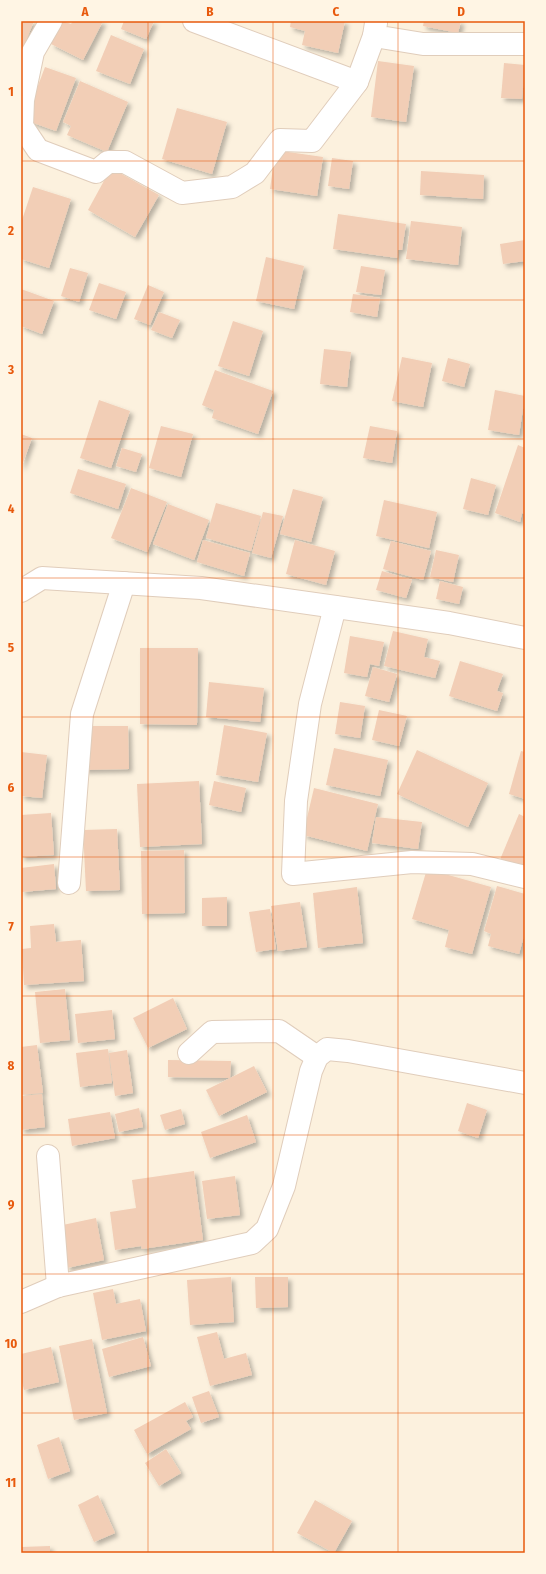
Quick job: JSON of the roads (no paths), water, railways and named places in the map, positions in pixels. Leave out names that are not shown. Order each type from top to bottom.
[{"type":"street","points":[[52,21],[33,52],[23,100],[22,126],[38,150],[96,172],[108,162],[125,162],[182,193],[232,187],[255,173],[280,140],[312,141],[357,82],[375,29],[423,44],[525,44]]},
{"type":"street","points":[[194,21],[357,82]]},
{"type":"street","points":[[21,591],[42,578],[201,588],[449,623],[525,638]]},
{"type":"street","points":[[69,883],[82,714],[124,583]]},
{"type":"street","points":[[335,607],[310,704],[296,801],[293,874],[412,862],[472,864],[525,878]]},
{"type":"street","points":[[189,1053],[212,1032],[279,1031],[317,1057]]},
{"type":"street","points":[[21,1302],[58,1286],[252,1243],[268,1229],[284,1186],[311,1071],[317,1057],[327,1049],[348,1051],[525,1083]]},
{"type":"street","points":[[48,1156],[58,1286]]}]
